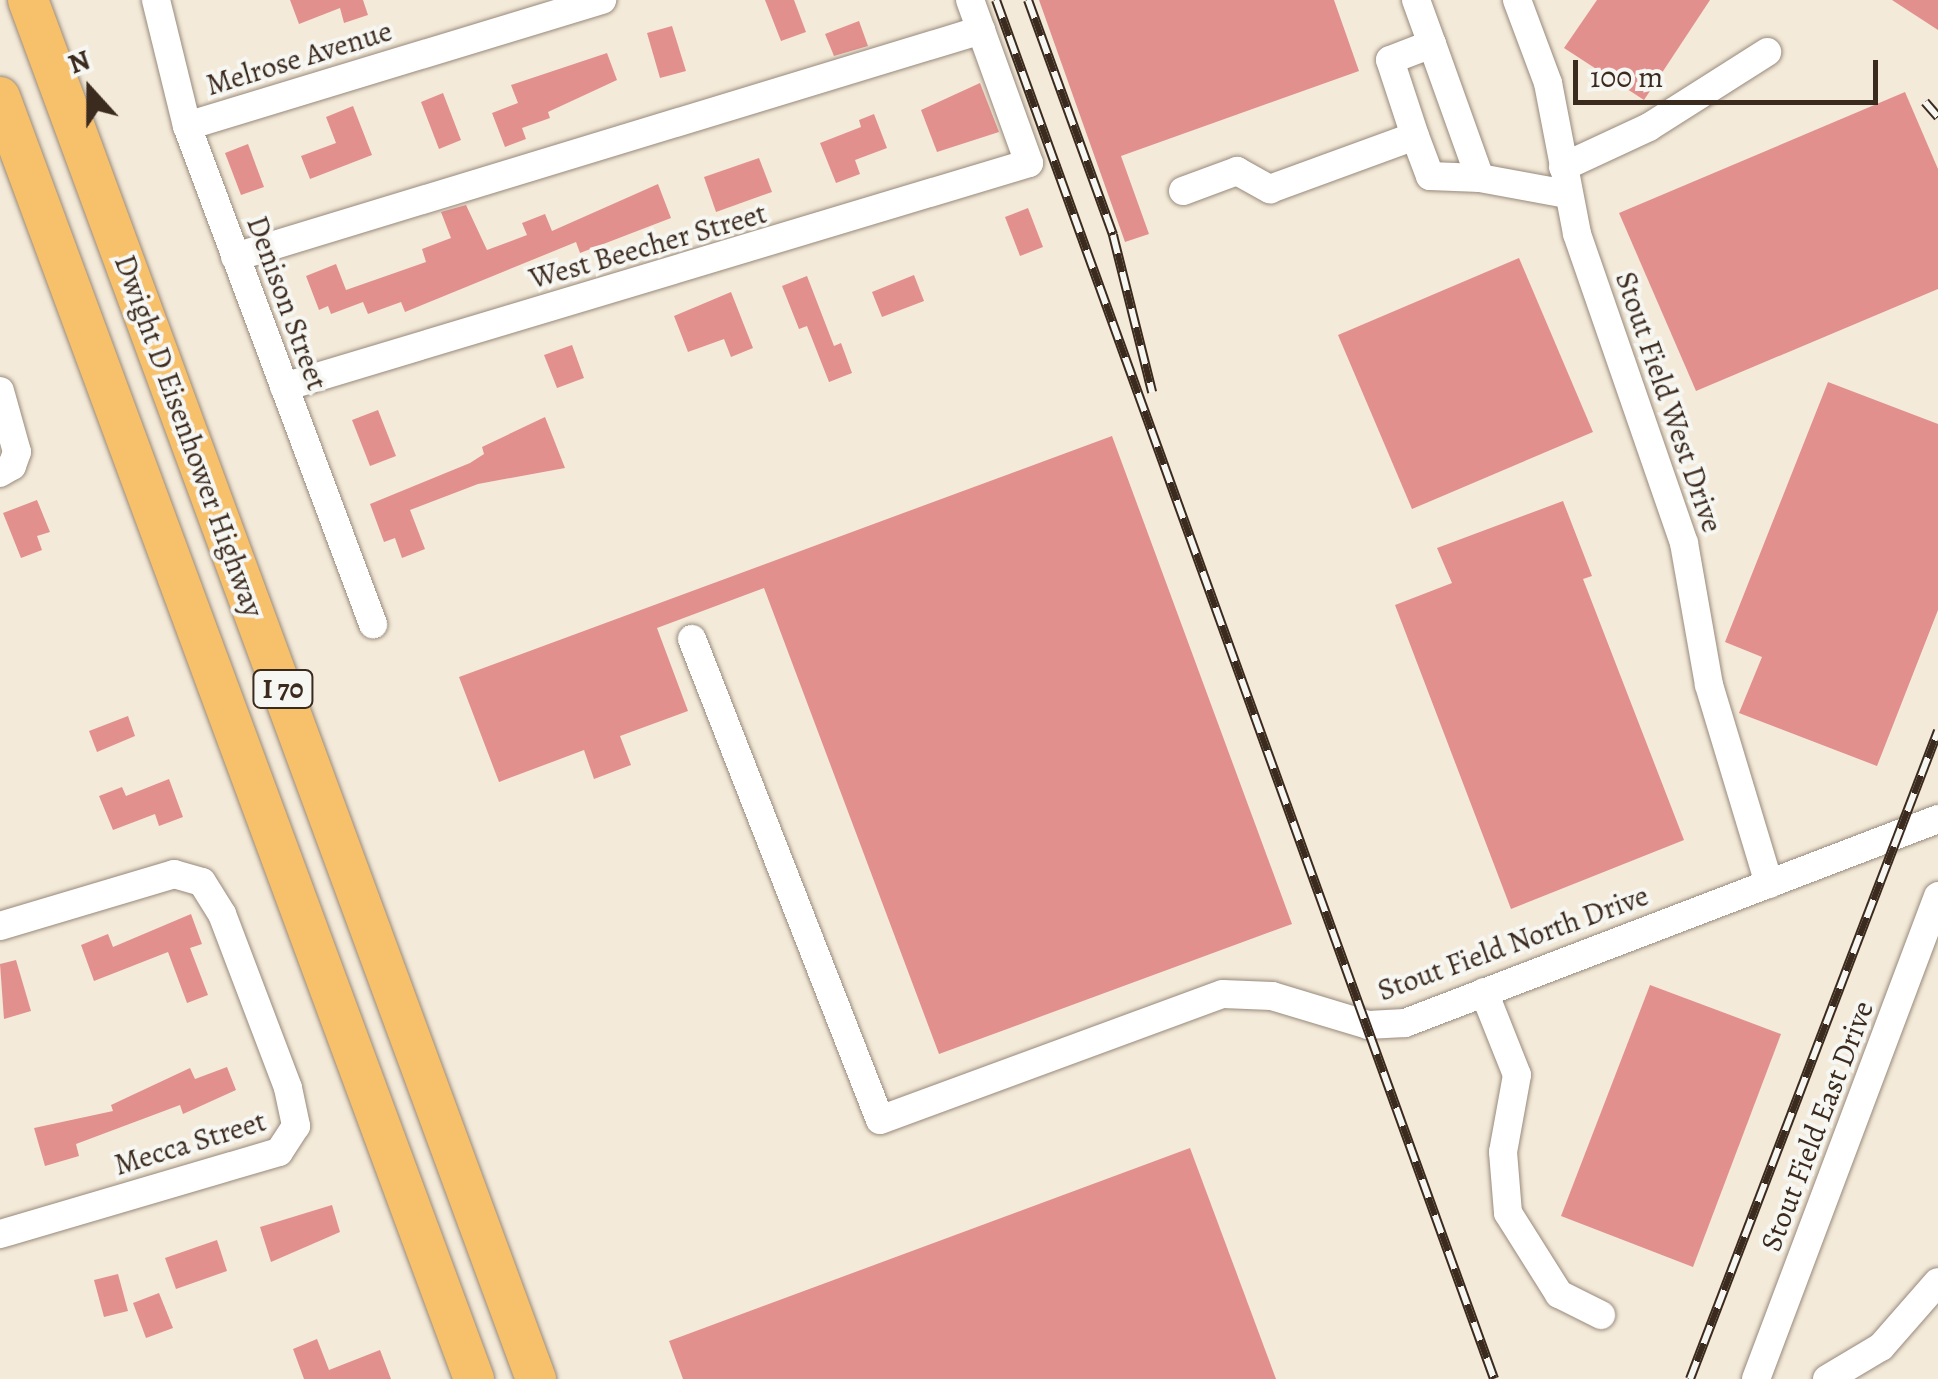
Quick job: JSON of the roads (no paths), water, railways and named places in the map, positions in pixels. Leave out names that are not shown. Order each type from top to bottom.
[{"type":"highway","name":"Dwight D Eisenhower Highway","points":[[28,0],[536,1379]]},
{"type":"highway","name":"Dwight D Eisenhower Highway","points":[[0,97],[385,1129],[474,1379]]},
{"type":"highway","points":[[385,1129],[448,1379]]},
{"type":"street","name":"Denison Street","points":[[156,0],[187,126],[374,624]]},
{"type":"street","name":"Melrose Avenue","points":[[187,126],[602,0]]},
{"type":"street","points":[[235,257],[982,30],[970,0]]},
{"type":"street","points":[[1416,0],[1480,178]]},
{"type":"street","name":"Stout Field West Drive","points":[[1518,0],[1548,83],[1565,181],[1684,543],[1709,685],[1770,884]]},
{"type":"street","name":"West Beecher Street","points":[[284,388],[1029,163],[982,30]]},
{"type":"street","points":[[1432,44],[1390,60],[1430,176],[1565,181],[1767,52]]},
{"type":"street","points":[[1183,191],[1237,171],[1270,188],[1415,136]]},
{"type":"street","points":[[0,391],[8,462]]},
{"type":"street","name":"Stout Field North Drive","points":[[692,639],[880,1120],[1222,994],[1261,994],[1381,1027],[1484,992],[1938,819]]},
{"type":"street","name":"Mecca Street","points":[[0,926],[163,877],[194,877],[208,887],[222,914],[294,1104],[294,1138],[266,1157],[0,1234]]},
{"type":"street","name":"Stout Field East Drive","points":[[1756,1379],[1938,896]]},
{"type":"street","points":[[1484,992],[1517,1075],[1502,1166],[1508,1213],[1559,1294],[1601,1315]]},
{"type":"street","points":[[1828,1379],[1872,1365],[1938,1282]]},
{"type":"railway","points":[[996,0],[1494,1379]]},
{"type":"railway","points":[[1028,0],[1113,235],[1152,392]]},
{"type":"railway","points":[[1925,102],[1938,117]]},
{"type":"railway","points":[[1690,1379],[1938,731]]}]
